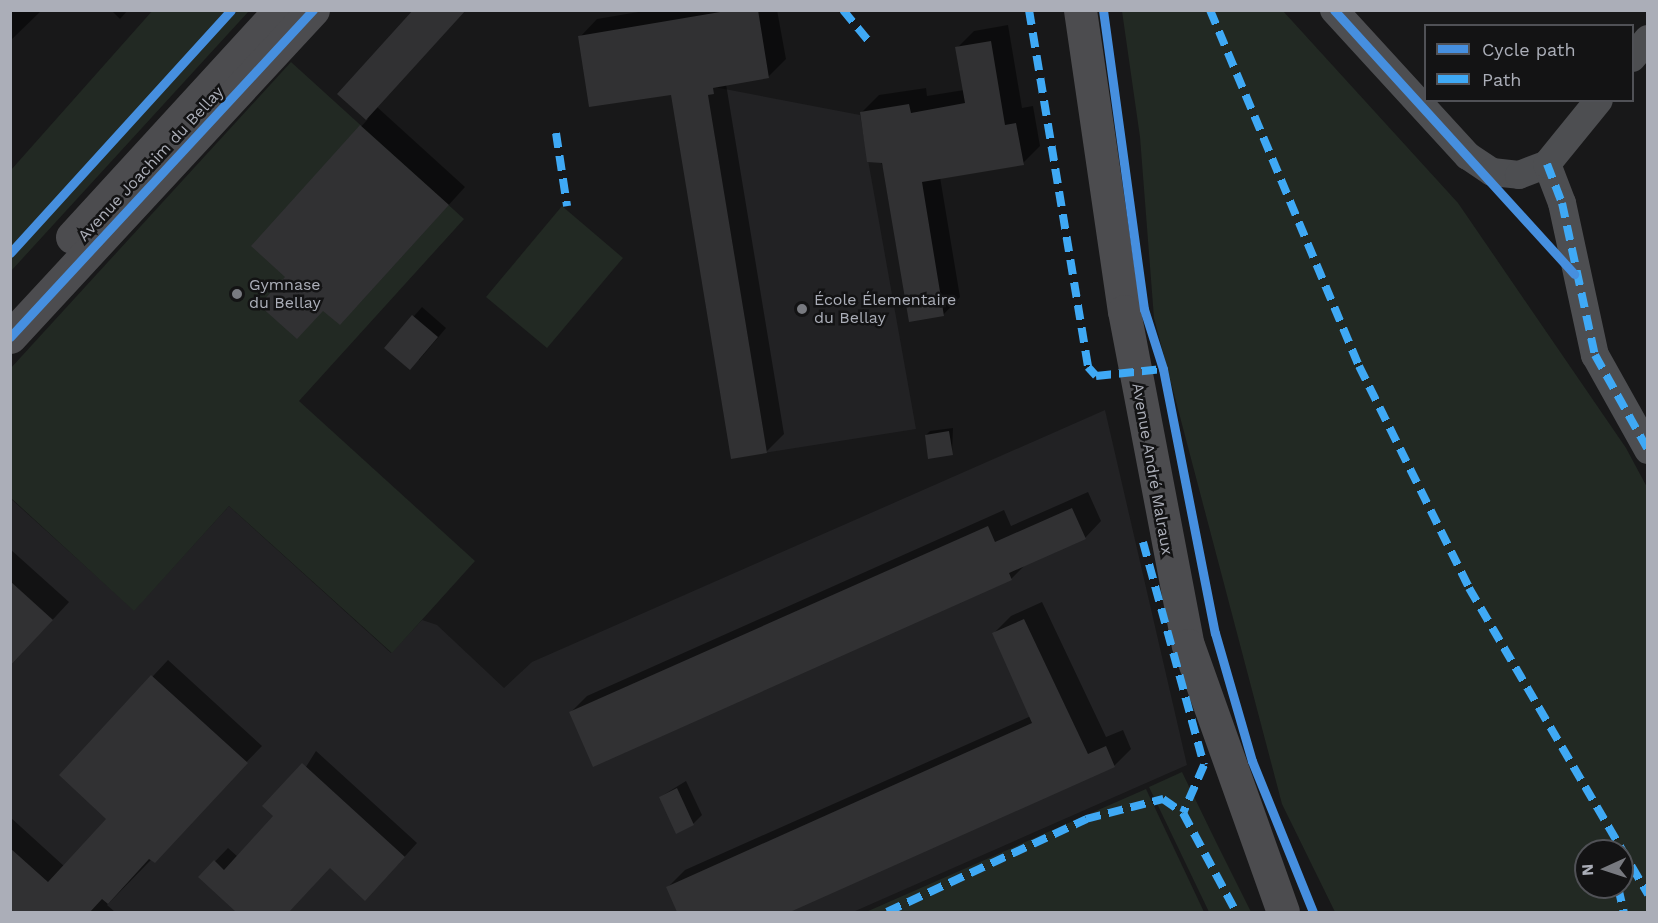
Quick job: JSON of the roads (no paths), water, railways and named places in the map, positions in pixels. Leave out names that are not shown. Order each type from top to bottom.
[{"type":"main road","name":"Avenue Joachim du Bellay","points":[[10,305],[280,10]]},
{"type":"main road","name":"Avenue Joachim du Bellay","points":[[10,337],[313,10]]},
{"type":"main road","name":"Avenue André Malraux","points":[[1080,10],[1124,311],[1178,600],[1230,774],[1283,912]]},
{"type":"street","points":[[1334,10],[1468,156],[1492,172],[1519,175],[1547,164],[1597,102]]},
{"type":"street","points":[[1634,55],[1647,39]]},
{"type":"street","points":[[1547,164],[1562,203],[1595,355],[1647,450]]},
{"type":"place","name":"Gymnase du Bellay","points":[[237,294]]},
{"type":"place","name":"École Élementaire du Bellay","points":[[802,309]]}]
